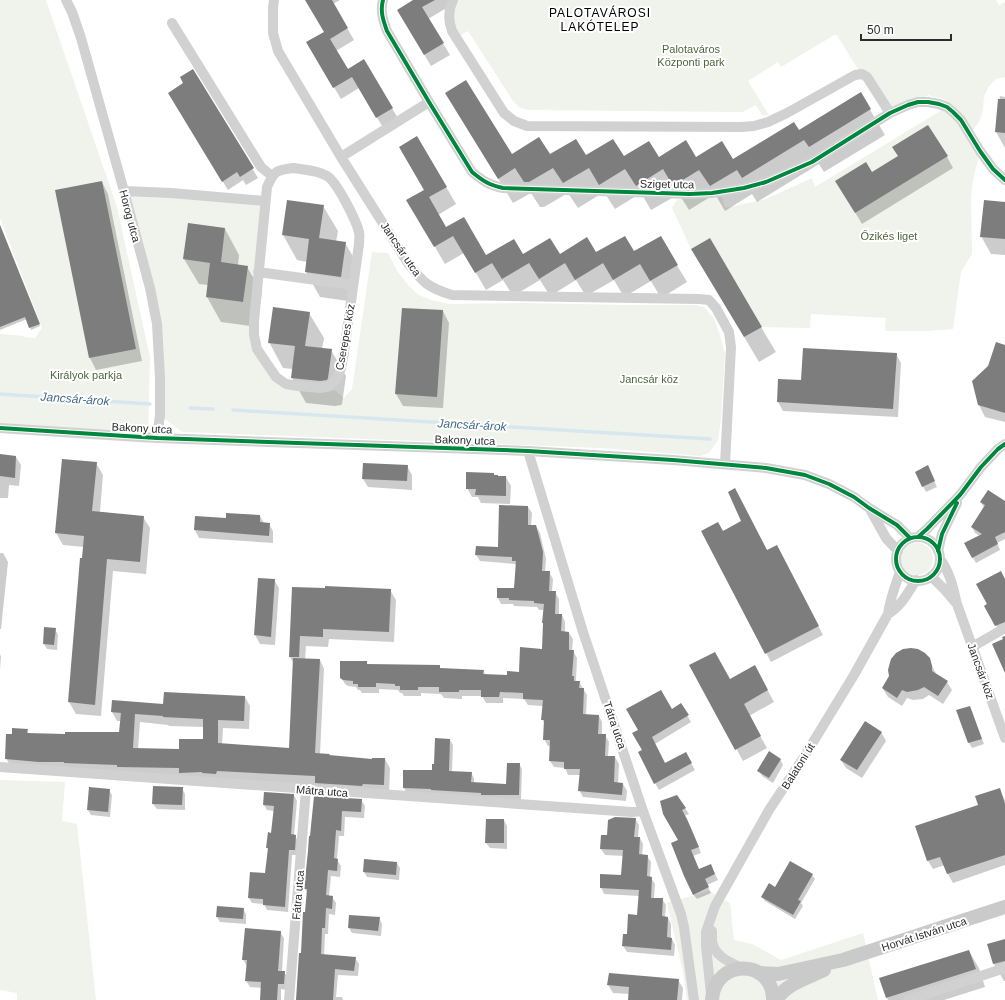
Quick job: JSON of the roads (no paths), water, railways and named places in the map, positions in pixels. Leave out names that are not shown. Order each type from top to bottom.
[{"type":"main road","name":"Horvát István utca","points":[[742,968],[759,973],[778,974],[843,960],[1005,907]]},
{"type":"main road","name":"Horvát István utca","points":[[776,1000],[789,986],[843,960]]},
{"type":"main road","points":[[712,1000],[714,990],[719,980],[728,972],[742,968]]},
{"type":"main road","points":[[759,973],[769,983],[773,1000]]},
{"type":"street","name":"Horog utca","points":[[66,0],[81,38],[150,288],[157,324],[160,378],[160,415],[157,438]]},
{"type":"street","name":"Jancsár utca","points":[[274,0],[273,33],[278,51],[341,157],[408,263],[418,276],[428,285],[439,291],[452,295],[709,300],[716,308],[729,332],[731,347],[725,464]]},
{"type":"street","name":"Sziget utca","points":[[383,0],[381,6],[382,18],[387,31],[472,172],[482,180],[492,185],[503,188],[676,194],[712,193],[744,188],[766,182],[812,162],[890,112],[918,102],[928,102],[947,106],[961,120],[993,169],[1005,180]]},
{"type":"street","points":[[453,0],[449,12],[449,22],[452,31],[504,113],[514,121],[527,126],[754,126],[781,116],[855,75],[862,74],[867,77],[890,112]]},
{"type":"street","points":[[172,23],[261,166],[272,176]]},
{"type":"street","points":[[341,157],[429,102]]},
{"type":"street","name":"Cserepes köz","points":[[293,168],[315,171],[327,176],[335,183],[355,220],[359,233],[359,244],[344,352],[341,368],[337,378],[330,386],[320,388],[286,384],[276,377],[257,349],[254,335],[254,321],[265,201],[267,187],[272,176],[281,170],[293,168]]},
{"type":"street","points":[[124,191],[171,193],[265,201]]},
{"type":"street","points":[[258,272],[353,285]]},
{"type":"street","name":"Bakony utca","points":[[0,428],[157,438],[528,451],[766,468],[805,475],[829,484],[854,497],[914,538]]},
{"type":"street","points":[[960,495],[942,534],[939,565],[936,571],[931,576],[921,580],[907,578],[900,572],[897,565],[896,558],[901,546],[905,541],[914,538],[927,529],[960,495],[981,467],[998,449],[1005,444]]},
{"type":"street","name":"Tátra utca","points":[[528,451],[583,632],[643,811],[681,914],[694,1000]]},
{"type":"street","name":"Bakony utca","points":[[869,508],[886,538],[898,551]]},
{"type":"street","points":[[914,538],[924,538],[930,541],[935,546],[939,555]]},
{"type":"street","name":"Jancsár köz","points":[[939,555],[952,582],[957,604],[1005,738]]},
{"type":"street","name":"Balatoni út","points":[[712,1000],[706,946],[706,932],[719,897],[762,823],[850,682],[888,614],[889,605],[900,572]]},
{"type":"street","name":"Jancsár köz","points":[[931,576],[957,604]]},
{"type":"street","name":"Balatoni út","points":[[888,614],[895,610],[906,597],[916,580]]},
{"type":"street","points":[[972,647],[1005,628]]},
{"type":"street","name":"Mátra utca","points":[[0,767],[624,812],[643,811]]},
{"type":"street","name":"Fátra utca","points":[[289,1000],[306,789]]},
{"type":"street","name":"Balatoni út","points":[[710,919],[712,942],[716,952],[720,956],[742,968]]},
{"type":"street","points":[[908,1000],[1005,968]]},
{"type":"waterway","name":"Jancsár-árok","points":[[0,394],[150,404]]},
{"type":"waterway","name":"Jancsár-árok","points":[[190,408],[213,409]]},
{"type":"waterway","name":"Jancsár-árok","points":[[233,410],[710,439]]},
{"type":"district","name":"PALOTAVÁROSI LAKÓTELEP","points":[[600,20]]},
{"type":"park label","name":"Palotaváros Központi park","points":[[691,55]]},
{"type":"park label","name":"Őzikés liget","points":[[889,236]]},
{"type":"park label","name":"Királyok parkja","points":[[86,375]]}]
